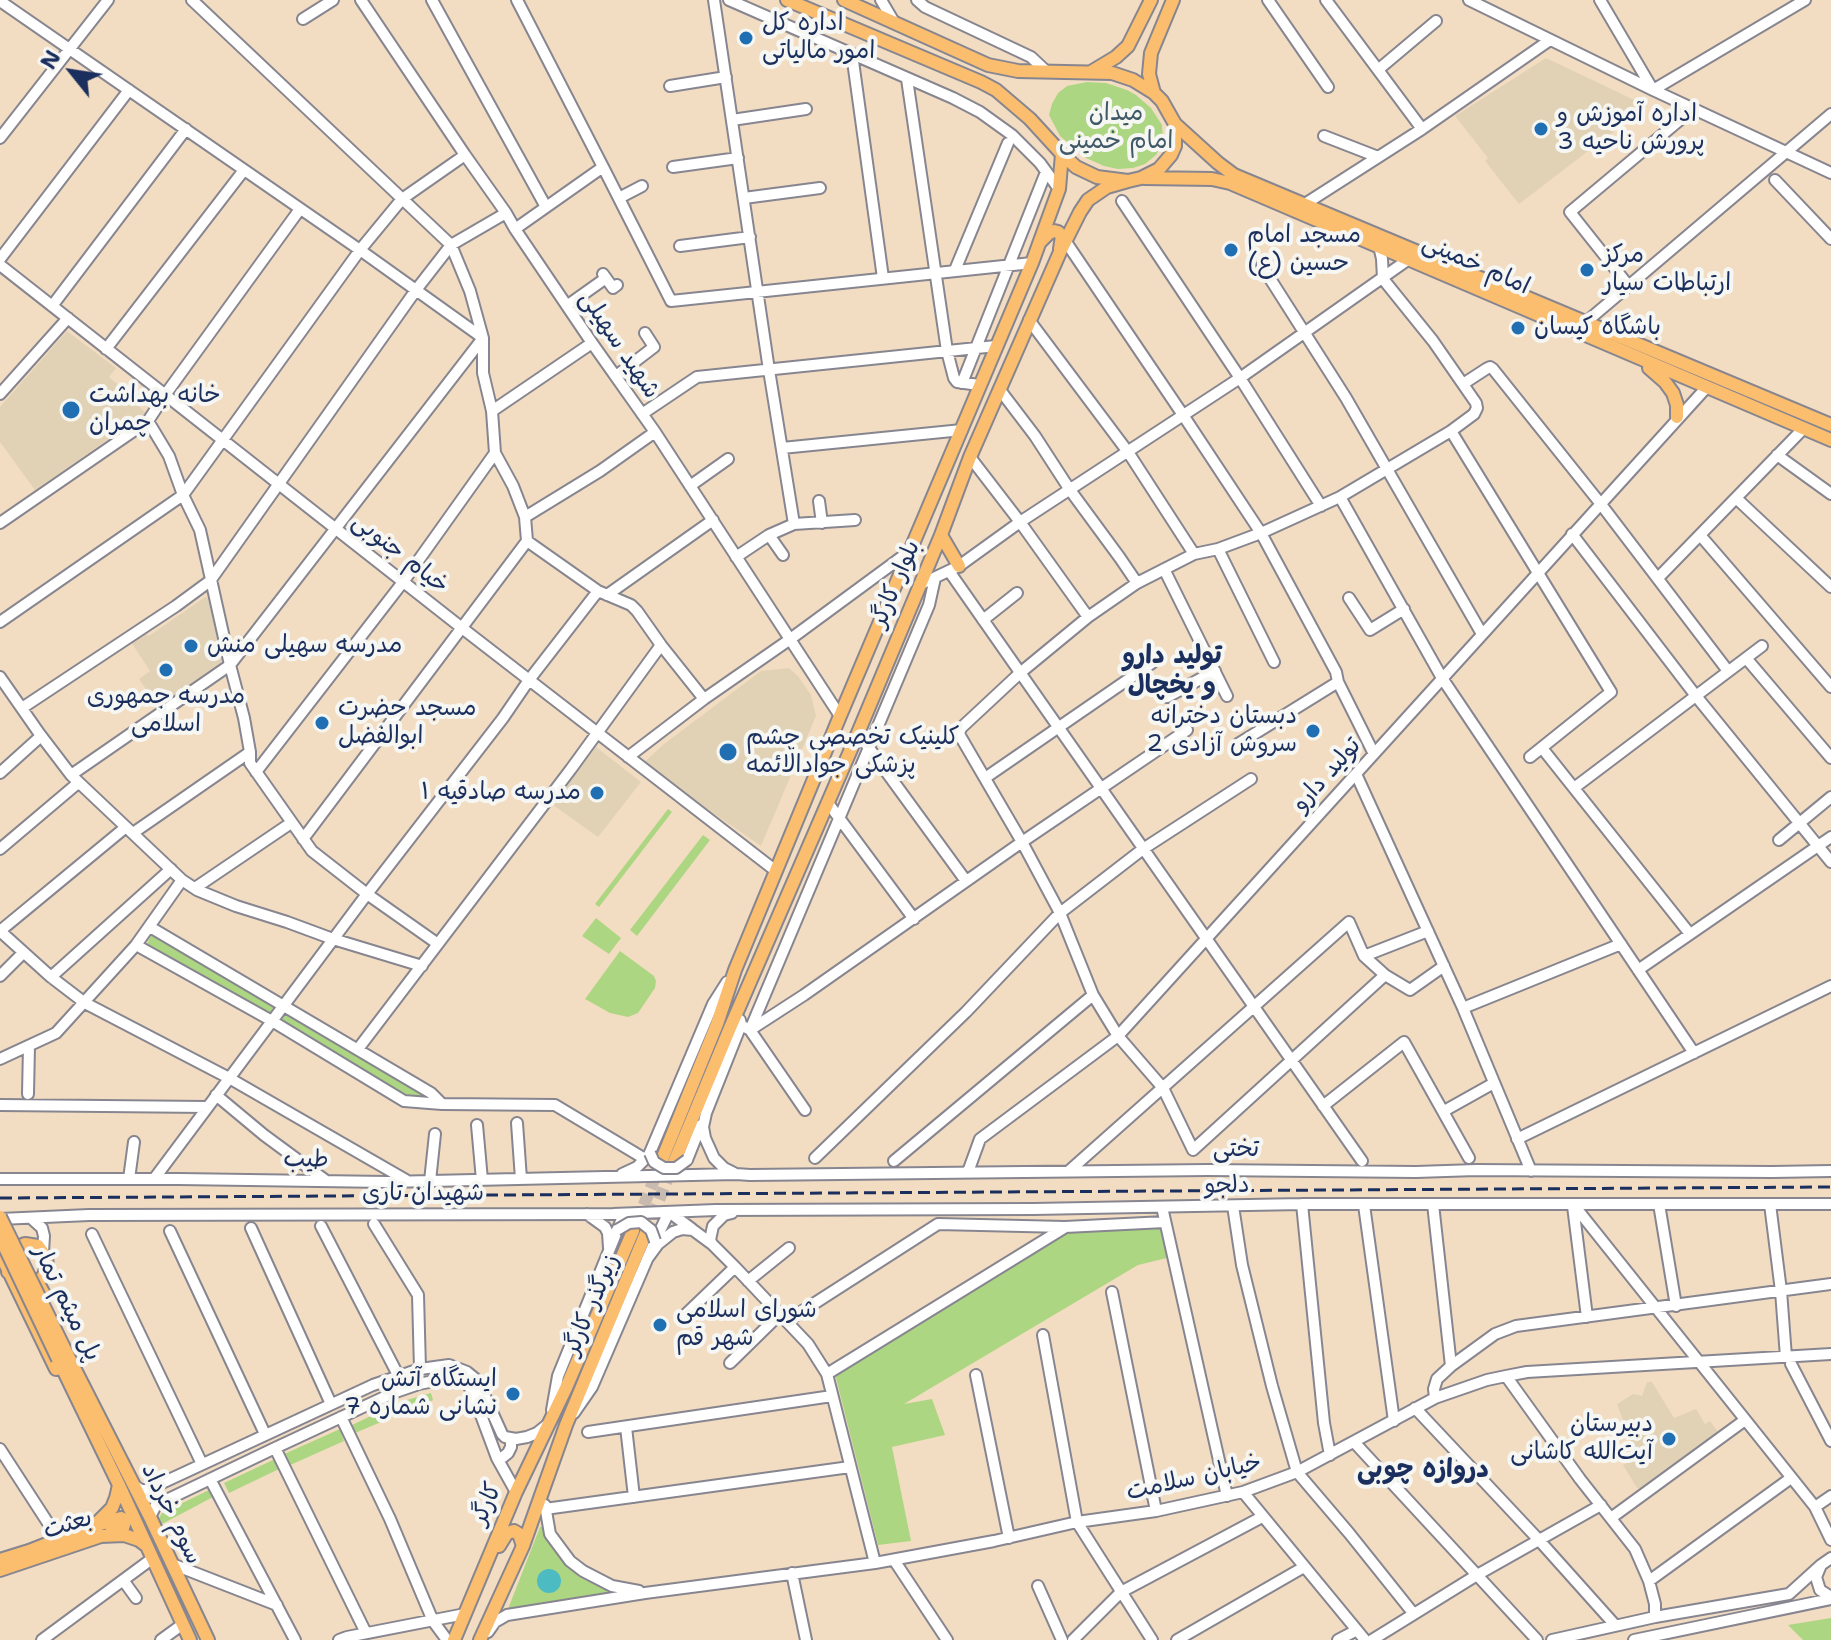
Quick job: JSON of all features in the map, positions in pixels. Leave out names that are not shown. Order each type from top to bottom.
[{"type":"main road","points":[[787,0],[996,90],[1030,119],[1076,167],[1097,177],[1135,180],[1159,169],[1171,155],[1175,146],[1175,124],[1162,101],[1144,85],[1123,75],[1018,71],[988,65],[844,0]]},
{"type":"main road","points":[[1091,72],[1128,46],[1151,0]]},
{"type":"main road","points":[[1154,93],[1149,74],[1151,53],[1173,0]]},
{"type":"main road","points":[[1128,46],[1137,57],[1151,53]]},
{"type":"main road","name":"امام خمینی","points":[[1175,124],[1234,175],[1379,246],[1831,425]]},
{"type":"main road","name":"بلوار کارگر","points":[[734,1027],[735,970],[1032,263],[1059,189],[1062,154]]},
{"type":"main road","points":[[1212,179],[1218,163]]},
{"type":"main road","name":"امام خمینی","points":[[1135,180],[1212,179],[1304,209],[1584,328],[1641,360],[1831,440]]},
{"type":"main road","name":"بلوار کارگر","points":[[734,1027],[739,1007],[941,535],[970,457],[1063,247],[1088,200],[1107,187],[1135,180]]},
{"type":"main road","points":[[1039,244],[1054,231],[1062,236],[1063,247]]},
{"type":"main road","points":[[1641,360],[1673,393],[1677,417]]},
{"type":"main road","points":[[941,535],[954,569]]},
{"type":"main road","points":[[776,871],[795,879]]},
{"type":"main road","points":[[667,1164],[734,1027]]},
{"type":"main road","name":"پل میثم تمار","points":[[0,1218],[62,1357]]},
{"type":"main road","name":"زیرگذر کارگر","points":[[572,1391],[645,1235]]},
{"type":"main road","name":"پل میثم تمار","points":[[0,1237],[90,1413]]},
{"type":"main road","points":[[0,1253],[8,1272],[72,1403],[90,1413],[91,1391],[38,1283],[47,1266],[44,1254],[38,1246],[31,1244],[13,1249],[8,1272]]},
{"type":"main road","points":[[481,1640],[523,1546],[566,1425],[572,1391]]},
{"type":"main road","name":"کارگر","points":[[454,1640],[516,1492],[550,1422],[572,1391]]},
{"type":"main road","name":"سوم خرداد","points":[[90,1413],[130,1511],[190,1640]]},
{"type":"main road","name":"سوم خرداد","points":[[90,1413],[153,1511],[172,1564],[208,1640]]},
{"type":"main road","name":"بعثت","points":[[0,1570],[98,1531],[112,1508],[119,1485]]},
{"type":"main road","name":"بعثت","points":[[0,1560],[59,1540],[98,1531],[139,1540],[150,1552]]},
{"type":"main road","points":[[466,1611],[507,1533],[514,1531],[519,1534],[523,1546]]},
{"type":"street","points":[[0,138],[108,0]]},
{"type":"street","points":[[192,0],[451,245],[470,291],[483,338],[483,373],[492,411],[495,453],[525,517],[527,541],[303,839]]},
{"type":"street","points":[[303,19],[333,0]]},
{"type":"street","name":"شهید سهیلی","points":[[361,0],[655,432],[840,716]]},
{"type":"street","points":[[432,0],[546,207]]},
{"type":"street","points":[[517,0],[671,301],[1032,263]]},
{"type":"street","points":[[714,0],[794,524]]},
{"type":"street","points":[[729,0],[980,112],[1012,135],[1040,163],[1059,189]]},
{"type":"street","points":[[881,0],[894,22]]},
{"type":"street","points":[[921,4],[937,0]]},
{"type":"street","points":[[1268,0],[1328,87]]},
{"type":"street","points":[[1326,0],[1422,129]]},
{"type":"street","points":[[1469,0],[1831,173]]},
{"type":"street","points":[[1600,0],[1653,90]]},
{"type":"street","points":[[1653,90],[1805,0]]},
{"type":"street","points":[[0,1],[483,338]]},
{"type":"street","points":[[921,4],[1031,57],[1047,72]]},
{"type":"street","points":[[1379,69],[1436,21]]},
{"type":"street","points":[[1304,209],[1550,40]]},
{"type":"street","points":[[852,54],[883,278]]},
{"type":"street","points":[[670,86],[726,77]]},
{"type":"street","points":[[907,79],[947,351],[957,382],[979,385]]},
{"type":"street","points":[[0,262],[129,90]]},
{"type":"street","points":[[732,120],[806,109]]},
{"type":"street","points":[[1628,285],[1570,212],[1693,109]]},
{"type":"street","points":[[1584,328],[1628,285],[1831,114]]},
{"type":"street","points":[[52,306],[186,129]]},
{"type":"street","points":[[1324,136],[1378,157]]},
{"type":"street","points":[[955,270],[1008,143]]},
{"type":"street","points":[[0,622],[183,495],[360,250],[402,199],[465,155]]},
{"type":"street","points":[[673,167],[738,158]]},
{"type":"street","points":[[515,229],[603,167]]},
{"type":"street","points":[[106,349],[244,170]]},
{"type":"street","points":[[962,383],[1046,172]]},
{"type":"street","points":[[1775,180],[1831,239]]},
{"type":"street","points":[[619,198],[642,186]]},
{"type":"street","points":[[744,198],[820,188]]},
{"type":"street","points":[[1122,201],[1321,506]]},
{"type":"street","points":[[0,523],[148,421],[300,209]]},
{"type":"street","points":[[22,708],[210,581],[451,245],[506,213]]},
{"type":"street","points":[[680,246],[750,237]]},
{"type":"street","points":[[1379,246],[1383,279],[1463,384],[1477,408],[1474,414],[1340,497],[1261,533],[1218,549],[1194,554],[1137,583],[1088,617],[1020,673],[961,728],[959,734],[1060,913],[1093,995],[1118,1036],[1163,1088],[1193,1150],[1385,975]]},
{"type":"street","points":[[1063,247],[1183,415],[1261,533],[1336,672],[1374,754]]},
{"type":"street","points":[[919,585],[954,569],[1020,522],[1240,378],[1409,259]]},
{"type":"street","name":"خیام جنوبی","points":[[0,262],[334,528],[776,871]]},
{"type":"street","points":[[1262,266],[1346,398],[1482,634]]},
{"type":"street","points":[[568,305],[604,276],[613,288],[617,285]]},
{"type":"street","points":[[0,394],[68,318]]},
{"type":"street","points":[[1029,320],[1128,452],[1194,554]]},
{"type":"street","points":[[616,376],[654,347],[645,333]]},
{"type":"street","points":[[0,849],[74,779],[151,719],[230,665],[483,338]]},
{"type":"street","points":[[492,411],[592,343]]},
{"type":"street","points":[[642,414],[697,377],[996,346]]},
{"type":"street","points":[[1463,384],[1486,369],[1493,369],[1728,671]]},
{"type":"street","name":"تولید دارو","points":[[968,1172],[980,1139],[1118,1036],[1706,388]]},
{"type":"street","points":[[1000,390],[1137,583]]},
{"type":"street","points":[[148,421],[169,456],[200,530],[244,718],[250,763],[312,851],[438,944]]},
{"type":"street","points":[[1658,578],[1803,429]]},
{"type":"street","points":[[782,448],[962,430]]},
{"type":"street","points":[[1451,431],[1611,692],[1530,757]]},
{"type":"street","points":[[525,517],[600,471],[655,432]]},
{"type":"street","points":[[256,772],[403,582],[495,453]]},
{"type":"street","points":[[1777,455],[1831,494]]},
{"type":"street","points":[[970,457],[1088,617]]},
{"type":"street","points":[[690,486],[728,459]]},
{"type":"street","points":[[1340,497],[1442,678],[1694,1053]]},
{"type":"street","points":[[1736,498],[1831,587]]},
{"type":"street","points":[[819,501],[822,523]]},
{"type":"street","points":[[154,1179],[367,894],[497,727],[529,680],[603,593],[713,520]]},
{"type":"street","points":[[736,557],[769,535],[794,524],[855,520]]},
{"type":"street","points":[[1572,534],[1696,696],[1831,862]]},
{"type":"street","points":[[769,535],[783,555]]},
{"type":"street","points":[[1700,535],[1831,687]]},
{"type":"street","points":[[527,541],[603,593],[631,605],[704,699]]},
{"type":"street","points":[[1218,549],[1274,662]]},
{"type":"street","points":[[628,757],[910,551]]},
{"type":"street","points":[[954,569],[983,620],[1362,1161]]},
{"type":"street","points":[[1164,569],[1227,696]]},
{"type":"street","points":[[136,945],[272,1021],[404,1101],[555,1105],[664,1168],[676,1168],[687,1160],[734,1027],[839,818],[929,605],[935,578]]},
{"type":"street","points":[[983,620],[1017,593]]},
{"type":"street","points":[[1349,598],[1370,630],[1404,609]]},
{"type":"street","points":[[358,1049],[661,645]]},
{"type":"street","points":[[1574,788],[1762,646]]},
{"type":"street","points":[[1746,658],[1831,758]]},
{"type":"street","points":[[985,778],[1152,663]]},
{"type":"street","points":[[1167,697],[1215,671]]},
{"type":"street","points":[[0,677],[4,690],[22,708],[74,779],[182,880],[236,906],[422,966]]},
{"type":"street","points":[[1238,744],[1338,682]]},
{"type":"street","points":[[734,1027],[914,919],[1187,730]]},
{"type":"street","points":[[858,733],[966,881]]},
{"type":"street","points":[[0,773],[41,736]]},
{"type":"street","points":[[1542,748],[1690,934]]},
{"type":"street","points":[[250,752],[190,794],[129,830],[0,931],[85,1003],[229,1078],[409,1181]]},
{"type":"street","points":[[1356,774],[1463,1008],[1531,1171]]},
{"type":"street","points":[[815,1158],[966,1012],[1060,913],[1143,849],[1251,779]]},
{"type":"street","points":[[1779,840],[1831,797]]},
{"type":"street","points":[[828,803],[914,919]]},
{"type":"street","points":[[195,888],[291,823]]},
{"type":"street","points":[[1638,970],[1831,837]]},
{"type":"street","points":[[51,977],[171,869]]},
{"type":"street","points":[[0,1059],[56,1033],[136,945],[182,880]]},
{"type":"street","points":[[1069,1171],[1349,922],[1364,956],[1385,975],[1410,990],[1444,966]]},
{"type":"street","points":[[150,927],[435,1095],[442,1104]]},
{"type":"street","points":[[1364,956],[1428,931]]},
{"type":"street","points":[[1463,1008],[1621,944]]},
{"type":"street","points":[[0,976],[23,953]]},
{"type":"street","points":[[612,1178],[637,1167],[647,1156],[713,1004],[735,970]]},
{"type":"street","points":[[1517,1139],[1831,986]]},
{"type":"street","points":[[894,1161],[1093,995]]},
{"type":"street","points":[[734,1027],[805,1110]]},
{"type":"street","points":[[1323,1106],[1404,1042],[1469,1158]]},
{"type":"street","points":[[28,1094],[29,1046]]},
{"type":"street","points":[[1444,1111],[1494,1083]]},
{"type":"street","points":[[216,1095],[325,1180]]},
{"type":"street","points":[[0,1105],[207,1107]]},
{"type":"street","points":[[706,1113],[703,1127],[709,1148],[724,1168],[736,1174]]},
{"type":"street","points":[[517,1123],[521,1179]]},
{"type":"street","points":[[477,1125],[482,1180]]},
{"type":"street","points":[[430,1181],[435,1134]]},
{"type":"street","points":[[129,1179],[134,1142]]},
{"type":"street","name":"تختی","points":[[612,1178],[1069,1171],[1831,1171]]},
{"type":"street","name":"طیب","points":[[0,1179],[430,1181],[612,1178]]},
{"type":"street","points":[[1302,1204],[1324,1423],[1330,1455]]},
{"type":"street","name":"دلجو","points":[[624,1214],[1302,1204],[1831,1204]]},
{"type":"street","points":[[1433,1204],[1451,1366]]},
{"type":"street","points":[[1573,1204],[1815,1507],[1831,1540]]},
{"type":"street","points":[[1573,1204],[1587,1317]]},
{"type":"street","points":[[1659,1204],[1676,1306]]},
{"type":"street","points":[[1770,1204],[1788,1360],[1831,1441]]},
{"type":"street","points":[[1364,1205],[1394,1421]]},
{"type":"street","points":[[1233,1206],[1242,1265],[1297,1472],[1413,1613]]},
{"type":"street","points":[[1162,1207],[1227,1496]]},
{"type":"street","points":[[712,1244],[711,1232],[719,1219],[747,1210]]},
{"type":"street","points":[[645,1235],[669,1212],[712,1244],[808,1344],[827,1374],[875,1563]]},
{"type":"street","points":[[586,1214],[605,1227],[608,1253]]},
{"type":"street","points":[[141,1488],[202,1464],[398,1375],[420,1369],[449,1365],[467,1372],[502,1434],[511,1439],[537,1433],[550,1422],[558,1376],[624,1214]]},
{"type":"street","name":"شهیدان تاری","points":[[0,1218],[624,1214]]},
{"type":"street","points":[[44,1236],[52,1224],[63,1216]]},
{"type":"street","points":[[31,1218],[42,1228],[44,1254]]},
{"type":"street","points":[[617,1230],[629,1223],[641,1222],[651,1230],[645,1235]]},
{"type":"street","points":[[730,1363],[784,1318],[938,1224],[1065,1227],[1165,1222]]},
{"type":"street","points":[[374,1224],[418,1295],[420,1369]]},
{"type":"street","points":[[321,1226],[398,1375]]},
{"type":"street","points":[[827,1374],[1065,1227]]},
{"type":"street","points":[[251,1228],[331,1404]]},
{"type":"street","points":[[566,1425],[592,1387],[647,1259],[658,1244],[673,1232],[693,1230]]},
{"type":"street","points":[[170,1231],[265,1434]]},
{"type":"street","points":[[92,1234],[202,1464]]},
{"type":"street","points":[[645,1235],[647,1259]]},
{"type":"street","points":[[748,1281],[789,1248]]},
{"type":"street","points":[[686,1314],[735,1267]]},
{"type":"street","points":[[1435,1398],[1437,1379],[1451,1366],[1495,1334],[1516,1326],[1831,1284]]},
{"type":"street","points":[[1112,1292],[1156,1511]]},
{"type":"street","points":[[1043,1335],[1077,1522],[1152,1640]]},
{"type":"street","name":"خیابان سلامت","points":[[481,1640],[495,1622],[507,1615],[894,1560],[1243,1492],[1297,1472],[1435,1398],[1487,1380],[1527,1372],[1788,1360],[1831,1354]]},
{"type":"street","points":[[449,1365],[453,1372],[449,1378]]},
{"type":"street","points":[[976,1375],[1009,1538]]},
{"type":"street","points":[[1506,1376],[1635,1549],[1649,1581],[1655,1617]]},
{"type":"street","points":[[153,1511],[210,1479],[393,1393],[449,1378],[474,1384]]},
{"type":"street","points":[[474,1384],[497,1458],[516,1492]]},
{"type":"street","points":[[588,1432],[832,1396]]},
{"type":"street","points":[[1415,1408],[1615,1625]]},
{"type":"street","points":[[341,1417],[390,1519],[433,1621],[447,1640]]},
{"type":"street","points":[[1611,1518],[1745,1420]]},
{"type":"street","points":[[626,1427],[634,1497]]},
{"type":"street","points":[[497,1458],[508,1453],[511,1439]]},
{"type":"street","points":[[1354,1442],[1537,1640]]},
{"type":"street","points":[[275,1448],[366,1633]]},
{"type":"street","points":[[0,1449],[59,1540]]},
{"type":"street","points":[[545,1509],[850,1467]]},
{"type":"street","points":[[1649,1581],[1791,1478]]},
{"type":"street","points":[[210,1479],[295,1640]]},
{"type":"street","name":"خیابان سلامت","points":[[545,1481],[545,1509],[550,1534],[570,1561],[612,1586],[645,1593]]},
{"type":"street","points":[[1243,1492],[1365,1640]]},
{"type":"street","points":[[1815,1507],[1831,1496]]},
{"type":"street","points":[[1372,1640],[1538,1539],[1601,1505]]},
{"type":"street","points":[[1073,1640],[1121,1592],[1262,1517]]},
{"type":"street","points":[[42,1640],[123,1580],[150,1552]]},
{"type":"street","points":[[1789,1594],[1831,1558]]},
{"type":"street","points":[[894,1560],[947,1640]]},
{"type":"street","points":[[172,1564],[277,1605]]},
{"type":"street","points":[[1821,1565],[1817,1570],[1817,1584],[1831,1598]]},
{"type":"street","points":[[1177,1640],[1304,1567]]},
{"type":"street","points":[[792,1573],[806,1640]]},
{"type":"street","points":[[123,1580],[136,1598]]},
{"type":"street","points":[[1038,1586],[1062,1640]]},
{"type":"street","points":[[1552,1640],[1655,1617],[1789,1594],[1797,1599],[1793,1608]]},
{"type":"street","points":[[1634,1640],[1831,1598]]},
{"type":"street","points":[[339,1640],[433,1621],[466,1611]]},
{"type":"street","points":[[161,1640],[183,1624]]},
{"type":"street","points":[[1338,1640],[1357,1630]]},
{"type":"shaded area","name":"اداره آموزش و پرورش ناحیه 3","points":[[1546,58],[1647,106],[1519,204],[1455,116]]},
{"type":"shaded area","name":"خانه بهداشت چمران","points":[[67,331],[116,368],[109,377],[146,413],[35,490],[0,442],[0,407]]},
{"type":"shaded area","points":[[205,597],[208,598],[222,660],[158,707],[139,679],[150,671],[131,642],[145,633],[149,636]]},
{"type":"shaded area","name":"کلینیک تخصصی چشم پزشکی جوادالائمه","points":[[789,668],[811,695],[816,716],[761,846],[642,764],[761,671]]},
{"type":"shaded area","name":"مدرسه صادقیه ۱","points":[[596,747],[641,782],[598,837],[553,805]]},
{"type":"shaded area","name":"دبیرستان آیت‌الله کاشانی","points":[[1647,1382],[1652,1382],[1674,1418],[1696,1409],[1705,1424],[1710,1421],[1718,1432],[1643,1489],[1637,1488],[1623,1465],[1637,1458],[1617,1404],[1633,1394],[1642,1396]]},
{"type":"green space","name":"میدان امام خمینی","points":[[1087,82],[1106,83],[1127,90],[1151,108],[1162,125],[1163,138],[1156,155],[1145,164],[1118,169],[1086,158],[1060,136],[1049,115],[1052,104],[1058,93],[1067,86]]},
{"type":"green space","points":[[668,809],[672,812],[599,907],[595,904]]},
{"type":"green space","points":[[703,835],[710,840],[637,936],[630,930]]},
{"type":"green space","points":[[596,918],[621,938],[609,954],[582,936]]},
{"type":"green space","points":[[151,935],[274,1006],[269,1014],[147,944]]},
{"type":"green space","points":[[620,951],[654,976],[656,981],[655,988],[638,1013],[628,1017],[610,1013],[585,999]]},
{"type":"green space","points":[[286,1013],[427,1097],[404,1097],[280,1023]]},
{"type":"green space","points":[[1162,1227],[1167,1258],[1138,1265],[904,1404],[932,1399],[945,1435],[892,1447],[911,1541],[878,1545],[835,1374],[1073,1228]]},
{"type":"green space","points":[[431,1393],[433,1400],[355,1433],[352,1425],[400,1402]]},
{"type":"green space","points":[[340,1429],[344,1441],[288,1466],[282,1455]]},
{"type":"green space","points":[[275,1459],[279,1469],[229,1493],[224,1483]]},
{"type":"green space","points":[[209,1490],[213,1497],[162,1524],[159,1518],[162,1513]]},
{"type":"green space","points":[[540,1527],[544,1527],[552,1546],[575,1573],[611,1592],[610,1595],[513,1611],[508,1609]]},
{"type":"green space","points":[[1831,1618],[1831,1640],[1803,1640],[1788,1625]]},
{"type":"water","points":[[549,1569],[557,1573],[561,1581],[557,1589],[549,1593],[541,1589],[537,1581],[541,1573]]},
{"type":"tunnel","points":[[637,1222],[660,1165]]},
{"type":"tunnel","points":[[646,1233],[673,1165]]},
{"type":"railway","points":[[0,1198],[1831,1187]]},
{"type":"place","name":"اداره کل امور مالیاتی","points":[[746,38]]},
{"type":"place","name":"اداره آموزش و پرورش ناحیه 3","points":[[1541,129]]},
{"type":"place","name":"مسجد امام حسین (ع)","points":[[1231,250]]},
{"type":"place","name":"مرکز ارتباطات سیار","points":[[1587,270]]},
{"type":"place","name":"باشگاه کیسان","points":[[1518,328]]},
{"type":"place","name":"خانه بهداشت چمران","points":[[71,410]]},
{"type":"place","name":"مدرسه سهیلی منش","points":[[191,646]]},
{"type":"place","name":"مدرسه جمهوری اسلامی","points":[[166,670]]},
{"type":"place","name":"مسجد حضرت ابوالفضل","points":[[322,723]]},
{"type":"place","name":"دبستان دخترانه سروش آزادی 2","points":[[1313,731]]},
{"type":"place","name":"کلینیک تخصصی چشم پزشکی جوادالائمه","points":[[728,752]]},
{"type":"place","name":"مدرسه صادقیه ۱","points":[[597,793]]},
{"type":"place","name":"شورای اسلامی شهر قم","points":[[660,1325]]},
{"type":"place","name":"ایستگاه آتش نشانی شماره 7","points":[[513,1394]]},
{"type":"place","name":"دبیرستان آیت‌الله کاشانی","points":[[1669,1439]]},
{"type":"district","name":"تولید دارو و یخچال","points":[[1172,671]]},
{"type":"district","name":"دروازه چوبی","points":[[1423,1470]]}]
